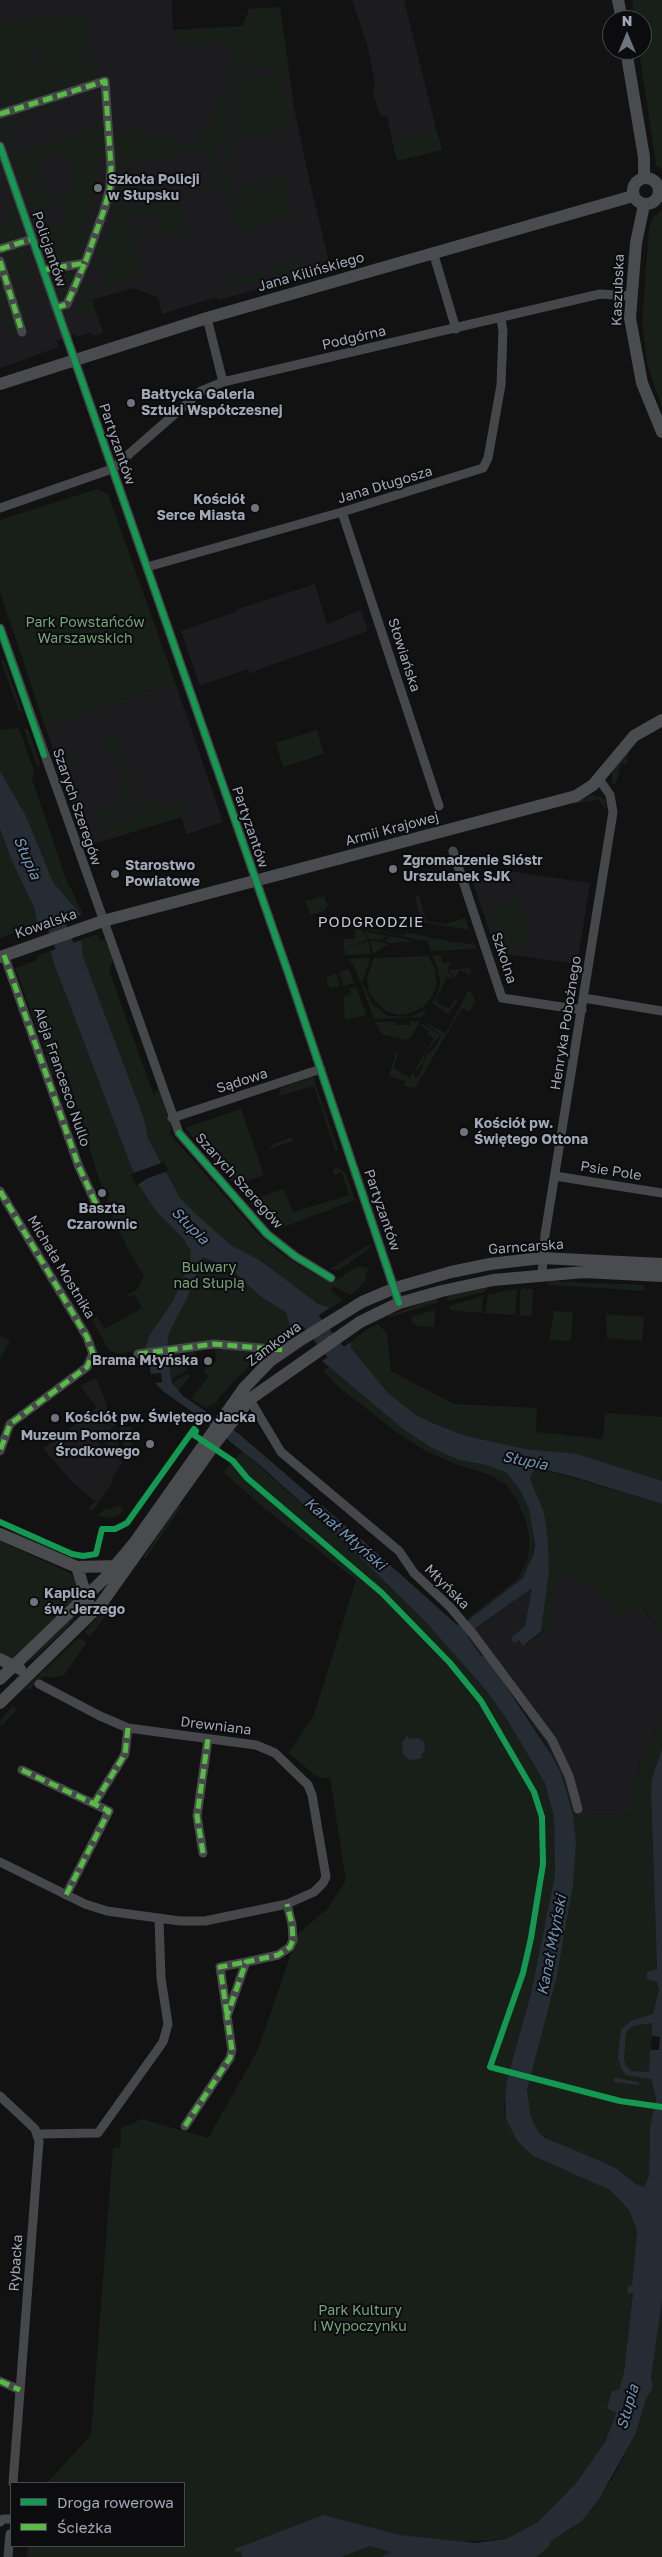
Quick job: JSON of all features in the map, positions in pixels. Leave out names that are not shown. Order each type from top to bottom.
[{"type":"main road","points":[[628,60],[644,157],[644,178]]},
{"type":"main road","points":[[644,178],[655,181],[660,191],[655,202],[644,205],[633,196],[634,184],[644,178]]},
{"type":"main road","name":"Jana Kilińskiego","points":[[0,384],[206,318],[633,196]]},
{"type":"main road","name":"Kaszubska","points":[[644,205],[636,243],[631,296],[632,334],[637,364],[648,401],[662,432]]},
{"type":"main road","name":"Armii Krajowej","points":[[103,921],[576,796],[599,780],[629,740],[662,720]]},
{"type":"main road","name":"Kowalska","points":[[2,956],[32,944],[103,921]]},
{"type":"main road","name":"Garncarska","points":[[395,1288],[451,1272],[490,1264],[542,1258],[662,1264]]},
{"type":"main road","name":"Garncarska","points":[[399,1303],[481,1282],[542,1274],[593,1272],[662,1276]]},
{"type":"main road","name":"Zamkowa","points":[[0,1703],[35,1679],[115,1587],[270,1361],[351,1310],[395,1288]]},
{"type":"main road","name":"Zamkowa","points":[[0,1679],[87,1596],[115,1566],[247,1394],[360,1322],[399,1303]]},
{"type":"main road","points":[[0,1534],[78,1567],[115,1566]]},
{"type":"main road","points":[[78,1567],[87,1596],[89,1617]]},
{"type":"main road","points":[[0,1659],[35,1679]]},
{"type":"street","points":[[0,114],[105,81],[109,125],[110,188],[85,263],[67,304],[56,308]]},
{"type":"street","name":"Policjantów","points":[[0,146],[74,359]]},
{"type":"street","points":[[0,250],[32,239]]},
{"type":"street","points":[[432,252],[456,329]]},
{"type":"street","points":[[0,261],[22,332]]},
{"type":"street","points":[[43,270],[85,263]]},
{"type":"street","name":"Podgórna","points":[[112,469],[201,391],[223,382],[600,294],[631,296]]},
{"type":"street","points":[[206,318],[223,382]]},
{"type":"street","name":"Jana Długosza","points":[[147,567],[342,512],[483,468],[488,458],[501,385],[503,331],[501,318]]},
{"type":"street","name":"Partyzantów","points":[[74,359],[321,1069],[399,1303]]},
{"type":"street","points":[[0,508],[112,469]]},
{"type":"street","name":"Słowiańska","points":[[342,512],[439,806]]},
{"type":"street","name":"Szarych Szeregów","points":[[0,628],[172,1118],[179,1133],[267,1234],[295,1256],[331,1278]]},
{"type":"street","name":"Henryka Pobożnego","points":[[542,1274],[542,1258],[613,812],[610,795],[599,780]]},
{"type":"street","name":"Szkolna","points":[[453,851],[502,998],[582,1010]]},
{"type":"street","name":"Aleja Francesco Nullo","points":[[2,956],[79,1167],[97,1206]]},
{"type":"street","points":[[584,998],[662,1011]]},
{"type":"street","name":"Sądowa","points":[[172,1118],[321,1069]]},
{"type":"street","name":"Psie Pole","points":[[555,1176],[662,1193]]},
{"type":"street","name":"Michała Mostnika","points":[[0,1191],[91,1344],[93,1359],[87,1367],[12,1422],[4,1425]]},
{"type":"street","points":[[138,1354],[214,1344],[290,1347]]},
{"type":"street","name":"Młyńska","points":[[247,1394],[281,1452],[399,1551],[414,1573],[473,1634],[552,1740],[574,1790],[578,1809]]},
{"type":"street","points":[[0,1451],[4,1425]]},
{"type":"street","name":"Drewniana","points":[[35,1679],[100,1716],[128,1728],[263,1746],[293,1768],[308,1785],[312,1795],[326,1869],[324,1883],[319,1888],[287,1904]]},
{"type":"street","points":[[94,1804],[125,1754],[128,1728]]},
{"type":"street","points":[[203,1853],[197,1816],[208,1739]]},
{"type":"street","points":[[22,1770],[108,1811],[66,1895]]},
{"type":"street","points":[[0,1862],[66,1895],[107,1911],[159,1919],[199,1921],[287,1904],[292,1924],[290,1947],[278,1955],[220,1967],[232,2050],[230,2058],[185,2126]]},
{"type":"street","points":[[0,2096],[38,2134],[98,2133],[163,2042],[168,2024],[160,1978],[159,1919]]},
{"type":"street","points":[[227,2016],[246,1962]]},
{"type":"street","name":"Rybacka","points":[[13,2482],[38,2134]]},
{"type":"street","points":[[0,2381],[20,2390]]},
{"type":"street","points":[[0,2531],[10,2534],[8,2557]]},
{"type":"shaded area","name":"Szkoła Policji w Słupsku","points":[[0,0],[172,0],[173,30],[244,26],[280,7],[294,108],[331,269],[218,300],[217,297],[162,314],[158,298],[134,288],[92,300],[103,333],[92,336],[91,332],[77,337],[75,334],[57,341],[59,347],[0,368]]},
{"type":"shaded area","points":[[352,0],[404,0],[439,140],[397,161],[387,117],[380,115],[373,94],[375,81],[367,44]]},
{"type":"shaded area","points":[[315,584],[327,625],[361,609],[368,631],[249,673],[247,669],[200,686],[181,631],[236,612],[235,610]]},
{"type":"shaded area","points":[[175,682],[223,822],[187,834],[181,817],[87,846],[45,726]]},
{"type":"shaded area","points":[[508,871],[590,883],[577,964],[497,953],[473,883]]},
{"type":"shaded area","points":[[96,1378],[106,1402],[109,1421],[107,1430],[98,1443],[123,1462],[95,1501],[74,1484],[43,1449],[96,1408],[87,1382]]},
{"type":"shaded area","points":[[562,1572],[597,1590],[620,1616],[641,1605],[662,1634],[662,1722],[647,1744],[640,1761],[639,1772],[632,1786],[632,1815],[573,1814],[561,1773],[543,1740],[486,1656],[481,1656],[468,1639],[467,1634],[532,1588],[525,1626],[520,1632],[519,1640],[524,1646],[551,1626],[551,1606]]},
{"type":"green space","points":[[632,0],[662,0],[662,169],[656,165],[640,60],[652,60],[652,10],[634,10]]},
{"type":"green space","points":[[280,7],[290,79],[281,72],[288,118],[278,132],[266,137],[248,134],[237,123],[219,193],[214,191],[253,34],[259,34],[254,30],[250,33],[223,122],[214,169],[209,169],[208,148],[176,149],[176,144],[201,143],[200,132],[192,129],[191,126],[208,133],[232,60],[234,42],[226,41],[186,46],[181,39],[173,34],[173,30],[243,26],[249,9]],"holes":[[[250,68],[274,69],[278,71],[279,81],[262,75],[248,79]]]},
{"type":"green space","points":[[76,16],[80,85],[72,88],[41,65],[43,58],[41,49],[65,17]]},
{"type":"green space","points":[[83,16],[86,20],[88,63],[96,62],[97,71],[92,82],[83,84],[79,17]]},
{"type":"green space","points":[[61,17],[35,51],[30,49],[23,51],[0,37],[0,21]]},
{"type":"green space","points":[[0,40],[22,54],[21,59],[25,64],[0,102]]},
{"type":"green space","points":[[28,51],[32,51],[36,57],[32,63],[28,63],[24,59],[24,55]]},
{"type":"green space","points":[[39,67],[68,89],[0,110],[25,70],[32,71]]},
{"type":"green space","points":[[68,95],[70,100],[8,120],[18,153],[99,127],[97,118],[104,119],[106,159],[72,159],[72,156],[39,155],[15,162],[1,117]]},
{"type":"green space","points":[[144,129],[145,138],[174,134],[172,155],[169,158],[134,160],[133,163],[116,169],[113,141],[118,134]]},
{"type":"green space","points":[[437,131],[442,150],[397,161],[392,141]]},
{"type":"green space","points":[[32,162],[39,164],[38,184],[24,187],[16,167]]},
{"type":"green space","points":[[98,162],[96,190],[84,224],[63,218],[64,209],[75,184],[73,173],[76,169],[73,163]]},
{"type":"green space","points":[[228,166],[232,188],[292,173],[292,178],[227,197],[221,193]]},
{"type":"green space","points":[[127,173],[129,192],[115,193],[113,188],[116,179]]},
{"type":"green space","points":[[285,185],[294,216],[237,231],[229,200]]},
{"type":"green space","points":[[37,187],[40,189],[42,205],[46,207],[48,220],[36,225],[25,191]]},
{"type":"green space","points":[[44,187],[50,188],[53,193],[53,203],[45,202]]},
{"type":"green space","points":[[63,189],[69,190],[66,204],[58,203]]},
{"type":"green space","points":[[178,192],[185,232],[148,239],[136,238],[132,233],[132,227],[135,225],[143,224],[145,236],[160,233],[158,215],[136,217],[131,215],[132,199],[137,199],[138,206],[176,201],[175,194]]},
{"type":"green space","points":[[112,202],[123,204],[126,238],[142,266],[141,271],[133,279],[100,289],[110,261],[92,254],[96,243],[103,245],[116,209],[109,206]]},
{"type":"green space","points":[[662,209],[662,407],[648,367],[642,323],[649,229],[652,219]]},
{"type":"green space","points":[[13,211],[21,237],[0,245],[0,228],[8,225],[6,213]]},
{"type":"green space","points":[[63,222],[91,229],[79,259],[56,264],[56,228]]},
{"type":"green space","points":[[49,224],[54,228],[53,260],[47,258],[37,228]]},
{"type":"green space","points":[[23,246],[32,274],[10,282],[2,259],[10,251]]},
{"type":"green space","points":[[305,259],[307,267],[274,276],[271,268]]},
{"type":"green space","points":[[75,271],[66,295],[59,296],[53,277],[56,273]]},
{"type":"green space","points":[[262,272],[265,280],[230,288],[229,280]]},
{"type":"green space","points":[[15,283],[30,329],[26,331],[11,285]]},
{"type":"green space","points":[[81,283],[98,289],[80,294],[78,291]]},
{"type":"green space","points":[[3,284],[9,305],[0,308],[0,285]]},
{"type":"green space","points":[[92,300],[103,333],[98,335],[90,310],[71,316],[76,305]]},
{"type":"green space","points":[[10,308],[17,327],[15,331],[9,333],[0,311]]},
{"type":"green space","name":"Park Powstańców Warszawskich","points":[[97,489],[108,494],[175,682],[45,726],[0,592],[0,520]]},
{"type":"green space","points":[[4,660],[22,711],[19,711],[1,661]]},
{"type":"green space","points":[[19,728],[34,771],[32,779],[66,879],[83,914],[81,915],[53,882],[25,814],[0,771],[0,730]]},
{"type":"green space","points":[[24,729],[28,729],[40,763],[38,769]]},
{"type":"green space","points":[[317,730],[324,754],[283,767],[276,743]]},
{"type":"green space","points":[[111,737],[115,738],[124,764],[122,766],[117,765],[115,758],[110,761],[103,740]]},
{"type":"green space","points":[[629,748],[627,764],[621,763],[617,781],[612,785],[612,771]]},
{"type":"green space","points":[[65,757],[69,757],[73,763],[69,769],[65,769],[61,765],[61,761]]},
{"type":"green space","points":[[123,771],[126,771],[133,789],[125,808],[101,821],[98,813],[125,804],[117,782],[123,781],[121,775]]},
{"type":"green space","points":[[134,793],[137,812],[108,821],[127,809]]},
{"type":"green space","points":[[592,795],[602,797],[605,801],[606,811],[599,799],[573,804],[573,802]]},
{"type":"green space","points":[[165,800],[165,802],[139,811],[139,802]]},
{"type":"green space","points":[[80,801],[84,801],[88,807],[84,813],[80,813],[76,809],[76,805]]},
{"type":"green space","points":[[180,801],[189,812],[181,815],[181,817],[107,840],[102,824],[111,826]]},
{"type":"green space","points":[[0,829],[11,859],[35,910],[38,930],[28,935],[25,929],[0,938]]},
{"type":"green space","points":[[419,895],[426,921],[446,924],[465,918],[469,930],[422,922],[415,897]]},
{"type":"green space","points":[[324,896],[328,905],[324,911],[310,915],[305,901]]},
{"type":"green space","points":[[518,900],[532,944],[505,953],[490,909]]},
{"type":"green space","points":[[340,920],[348,920],[353,925],[404,936],[406,932],[452,942],[471,944],[473,942],[477,949],[431,951],[427,941],[348,926],[341,929]]},
{"type":"green space","points":[[355,929],[362,930],[368,939],[344,950],[344,939],[355,939]]},
{"type":"green space","points":[[364,931],[387,936],[381,940],[369,939]]},
{"type":"green space","name":"Bulwary nad Słupią","points":[[98,934],[100,941],[105,939],[113,961],[109,970],[154,1096],[158,1088],[171,1128],[170,1134],[260,1236],[287,1258],[319,1277],[333,1282],[359,1266],[368,1268],[365,1281],[357,1290],[350,1295],[333,1286],[331,1290],[343,1300],[331,1308],[322,1306],[314,1301],[290,1322],[292,1332],[269,1347],[213,1342],[173,1345],[118,1354],[109,1350],[92,1320],[97,1317],[105,1329],[142,1308],[134,1294],[128,1297],[127,1295],[138,1289],[144,1276],[129,1252],[107,1205],[109,1194],[102,1189],[66,1070],[51,1076],[46,1051],[15,968],[37,960],[36,956]]},
{"type":"green space","points":[[390,936],[415,941],[390,943],[384,941]]},
{"type":"green space","points":[[368,941],[371,954],[345,955],[344,952],[349,948]]},
{"type":"green space","points":[[370,941],[377,941],[388,944],[373,954]]},
{"type":"green space","points":[[441,955],[442,963],[451,962],[447,970],[454,980],[447,977],[435,1001],[449,1009],[455,999],[458,1001],[448,1014],[432,1003],[438,992],[440,981],[437,965],[432,956]]},
{"type":"green space","points":[[428,956],[435,969],[437,984],[433,995],[422,1008],[411,1013],[398,1015],[386,1011],[374,1000],[369,992],[367,978],[374,958]]},
{"type":"green space","points":[[370,958],[363,981],[360,982],[354,965],[348,959]]},
{"type":"green space","points":[[469,968],[472,970],[470,975],[459,970],[455,979],[449,970]]},
{"type":"green space","points":[[349,969],[354,983],[343,986],[339,972]]},
{"type":"green space","points":[[336,973],[340,986],[331,988],[328,986],[326,978]]},
{"type":"green space","points":[[364,985],[372,1004],[388,1016],[410,1017],[427,1009],[422,1017],[374,1019],[362,986]]},
{"type":"green space","points":[[356,987],[366,1015],[345,1020],[343,997],[351,994],[350,988]]},
{"type":"green space","points":[[468,991],[472,993],[475,1002],[469,1012],[462,1008],[415,1088],[404,1086],[405,1081],[389,1076],[396,1053],[387,1049],[398,1053],[394,1068],[410,1078],[434,1038],[427,1034],[429,1031],[420,1025],[421,1023],[440,1035],[425,1054],[423,1063],[414,1072],[414,1077],[419,1077],[427,1054],[434,1049],[441,1035],[422,1021],[446,1033]]},
{"type":"green space","points":[[410,1021],[420,1021],[410,1038],[405,1040],[382,1034],[375,1022],[395,1022],[396,1025],[410,1025]]},
{"type":"green space","points":[[313,1077],[338,1149],[336,1152],[314,1086],[279,1096],[281,1088]]},
{"type":"green space","points":[[241,1109],[264,1175],[235,1185],[185,1128]]},
{"type":"green space","points":[[292,1137],[293,1141],[269,1149],[273,1144]]},
{"type":"green space","points":[[335,1167],[345,1172],[355,1200],[276,1230],[250,1202],[251,1197],[254,1199],[284,1189],[293,1212],[349,1195],[342,1172],[334,1175],[333,1170]]},
{"type":"green space","points":[[370,1244],[369,1249],[339,1270],[330,1269]]},
{"type":"green space","points":[[549,1281],[644,1285],[645,1291],[547,1285]]},
{"type":"green space","points":[[488,1287],[485,1292],[446,1301],[448,1296]]},
{"type":"green space","points":[[522,1288],[533,1289],[532,1316],[520,1315],[520,1292]]},
{"type":"green space","points":[[515,1289],[517,1291],[515,1315],[485,1313],[488,1295]]},
{"type":"green space","points":[[483,1296],[482,1313],[450,1310],[449,1306]]},
{"type":"green space","points":[[435,1298],[439,1302],[390,1317],[387,1316]]},
{"type":"green space","points":[[435,1310],[434,1327],[417,1326],[411,1321],[411,1317]]},
{"type":"green space","points":[[554,1311],[573,1312],[571,1341],[549,1340]]},
{"type":"green space","points":[[606,1314],[644,1317],[642,1341],[607,1338]]},
{"type":"green space","points":[[378,1324],[387,1334],[391,1371],[454,1404],[537,1408],[536,1432],[603,1439],[605,1413],[662,1417],[662,1481],[556,1452],[526,1449],[463,1435],[416,1415],[388,1393],[351,1348],[351,1342],[366,1330]]},
{"type":"green space","points":[[0,1335],[10,1341],[0,1359]]},
{"type":"green space","points":[[215,1349],[264,1352],[207,1409],[180,1391],[191,1398],[209,1376],[203,1371],[210,1364],[216,1363]]},
{"type":"green space","points":[[197,1350],[194,1358],[188,1369],[181,1351]]},
{"type":"green space","points":[[180,1351],[187,1370],[171,1380],[167,1353]]},
{"type":"green space","points":[[329,1367],[403,1429],[432,1448],[459,1460],[486,1465],[507,1473],[521,1492],[529,1509],[534,1532],[533,1556],[530,1566],[523,1578],[470,1620],[468,1618],[518,1579],[528,1558],[530,1540],[525,1519],[517,1500],[506,1485],[491,1475],[453,1463],[424,1450],[399,1434],[341,1389],[323,1370]]},
{"type":"green space","points":[[187,1374],[190,1376],[178,1391],[172,1383]]},
{"type":"green space","points":[[87,1382],[95,1402],[93,1403],[80,1386]]},
{"type":"green space","points":[[113,1412],[116,1424],[102,1438],[109,1425],[108,1415]]},
{"type":"green space","points":[[120,1427],[132,1427],[133,1434],[137,1437],[125,1454]]},
{"type":"green space","points":[[116,1428],[120,1454],[103,1442]]},
{"type":"green space","name":"Park Kultury i Wypoczynku","points":[[242,1451],[339,1537],[423,1619],[485,1689],[504,1715],[545,1783],[554,1817],[555,1875],[531,1993],[508,2076],[504,2108],[506,2119],[517,2141],[533,2156],[610,2190],[629,2210],[637,2231],[632,2285],[627,2293],[633,2292],[624,2372],[616,2412],[605,2442],[577,2482],[538,2522],[506,2539],[461,2542],[381,2557],[27,2557],[28,2547],[185,2547],[185,2482],[48,2482],[91,2435],[113,2148],[120,2148],[121,2128],[142,2119],[208,2138],[257,2052],[298,1934],[328,1908],[346,1880],[330,1778],[319,1778],[288,1753],[314,1715],[356,1580],[265,1509],[223,1472]]},
{"type":"green space","points":[[539,1468],[662,1504],[662,1634],[642,1605],[620,1616],[597,1590],[562,1572],[551,1606],[551,1626],[541,1632],[549,1571],[548,1540],[544,1512],[530,1479],[534,1470]]},
{"type":"green space","points":[[112,1477],[113,1482],[92,1511],[90,1510],[89,1508],[93,1503],[96,1503],[95,1501]]},
{"type":"green space","points":[[118,1505],[124,1510],[117,1516],[107,1518],[98,1516],[104,1509],[110,1509]]},
{"type":"green space","points":[[178,1506],[182,1506],[145,1559],[144,1556]]},
{"type":"green space","points":[[16,1531],[60,1552],[73,1556],[78,1560],[13,1534]]},
{"type":"green space","points":[[0,1541],[68,1572],[74,1577],[82,1594],[13,1660],[0,1653]]},
{"type":"green space","points":[[110,1602],[113,1606],[90,1637],[84,1633]]},
{"type":"green space","points":[[80,1610],[66,1629],[35,1657],[29,1660]]},
{"type":"green space","points":[[79,1638],[87,1642],[64,1675],[52,1678],[44,1676],[30,1689],[23,1690]]},
{"type":"green space","points":[[13,1706],[17,1710],[1,1726],[0,1721]]},
{"type":"green space","points":[[662,1722],[662,1749],[652,1778],[651,1792],[657,1970],[647,1973],[647,1978],[657,1982],[659,1989],[654,2010],[649,2073],[656,2100],[650,2128],[649,2176],[644,2187],[636,2185],[614,2167],[562,2146],[539,2133],[531,2117],[527,2090],[557,1976],[569,1909],[576,1841],[573,1814],[632,1815],[632,1786],[639,1772],[640,1761],[647,1744]]},
{"type":"green space","points":[[662,2300],[662,2557],[536,2557],[549,2547],[551,2541],[582,2521],[612,2479],[635,2435],[651,2378]]},
{"type":"water","points":[[0,771],[25,814],[53,882],[81,915],[38,930],[35,910],[11,859],[0,829]]},
{"type":"water","points":[[81,940],[83,957],[144,1119],[148,1139],[180,1198],[232,1246],[259,1260],[318,1304],[331,1308],[292,1332],[286,1312],[260,1296],[230,1268],[203,1257],[187,1298],[169,1333],[167,1346],[145,1349],[149,1336],[173,1301],[190,1263],[191,1251],[183,1238],[157,1212],[138,1184],[52,958],[51,951]]},
{"type":"water","name":"Kanał Młyński","points":[[351,1342],[351,1348],[388,1393],[416,1415],[431,1422],[463,1435],[489,1441],[526,1449],[577,1454],[662,1481],[662,1504],[574,1477],[539,1468],[534,1470],[530,1479],[544,1512],[548,1540],[549,1571],[541,1632],[523,1646],[519,1640],[514,1643],[511,1638],[525,1626],[532,1588],[467,1634],[481,1656],[486,1656],[552,1756],[561,1773],[573,1814],[576,1841],[573,1885],[557,1976],[527,2090],[531,2117],[539,2133],[546,2138],[614,2167],[636,2184],[644,2187],[649,2176],[650,2128],[656,2099],[651,2079],[626,2075],[621,2068],[618,2057],[621,2029],[633,2020],[653,2014],[659,1989],[657,1982],[647,1979],[647,1972],[657,1969],[651,1792],[652,1778],[662,1749],[662,2300],[651,2378],[653,2387],[646,2399],[635,2435],[599,2499],[582,2521],[551,2541],[549,2547],[536,2557],[381,2557],[391,2552],[370,2546],[341,2557],[243,2557],[240,2551],[236,2552],[235,2549],[323,2515],[400,2535],[475,2543],[506,2539],[538,2522],[577,2482],[605,2442],[616,2413],[607,2408],[612,2391],[619,2390],[624,2372],[633,2293],[627,2293],[628,2287],[632,2285],[637,2231],[629,2210],[610,2190],[533,2156],[517,2141],[506,2119],[505,2095],[508,2076],[531,1993],[555,1875],[554,1817],[545,1783],[504,1715],[485,1689],[423,1619],[339,1537],[263,1468],[201,1418],[164,1392],[155,1383],[162,1382],[161,1373],[151,1374],[148,1357],[167,1353],[172,1383],[183,1396],[238,1433],[456,1624],[461,1626],[523,1578],[533,1556],[535,1545],[529,1509],[521,1492],[507,1473],[486,1465],[459,1460],[432,1448],[403,1429],[322,1361]],"holes":[[[652,2023],[652,2036],[660,2037],[659,2050],[650,2050],[649,2072],[631,2071],[626,2066],[624,2059],[626,2032],[633,2026]]]},
{"type":"water","points":[[407,1736],[410,1739],[418,1738],[424,1742],[425,1750],[421,1755],[423,1758],[410,1760],[403,1754],[402,1743]]},
{"type":"water","points":[[613,2079],[638,2082],[640,2085],[615,2082]]},
{"type":"pier","points":[[83,915],[82,918],[38,933],[35,931]]},
{"type":"pier","points":[[164,1162],[168,1171],[148,1178],[136,1186],[131,1174]]},
{"type":"pier","points":[[333,1306],[332,1310],[293,1335],[290,1334]]},
{"type":"waterway","name":"Słupia","points":[[47,902],[74,969]]},
{"type":"waterway","name":"Słupia","points":[[293,1304],[302,1310],[352,1372]]},
{"type":"marked path","points":[[0,114],[105,81],[111,167],[110,188],[104,210],[85,263],[43,270]]},
{"type":"marked path","points":[[0,249],[32,239]]},
{"type":"marked path","points":[[0,261],[22,332]]},
{"type":"marked path","points":[[56,308],[67,304],[85,263]]},
{"type":"marked path","points":[[4,955],[79,1167],[97,1206]]},
{"type":"marked path","points":[[0,1191],[87,1337],[93,1354],[87,1367],[10,1424],[0,1451]]},
{"type":"marked path","points":[[138,1354],[214,1344],[285,1350]]},
{"type":"marked path","points":[[94,1804],[125,1754],[128,1728]]},
{"type":"marked path","points":[[203,1853],[197,1816],[208,1739]]},
{"type":"marked path","points":[[22,1770],[109,1811],[66,1895]]},
{"type":"marked path","points":[[185,2126],[230,2058],[232,2050],[227,2016],[246,1962],[278,1955],[290,1947],[293,1940],[292,1924],[287,1904]]},
{"type":"marked path","points":[[227,2014],[220,1967],[246,1962]]},
{"type":"marked path","points":[[0,2381],[20,2390]]},
{"type":"cycle path","points":[[0,146],[289,975],[399,1303]]},
{"type":"cycle path","points":[[0,628],[44,755]]},
{"type":"cycle path","points":[[179,1133],[267,1234],[295,1256],[331,1278]]},
{"type":"cycle path","points":[[0,1522],[72,1554],[83,1556],[96,1554],[102,1529],[115,1529],[127,1523],[194,1429],[196,1431],[194,1435],[233,1461],[247,1478],[382,1593],[450,1663],[481,1701],[534,1792],[542,1817],[543,1864],[531,1938],[523,1973],[490,2067],[620,2101],[662,2107]]},
{"type":"place","name":"Szkoła Policji w Słupsku","points":[[98,188]]},
{"type":"place","name":"Bałtycka Galeria Sztuki Współczesnej","points":[[131,403]]},
{"type":"place","name":"Kościół Serce Miasta","points":[[255,508]]},
{"type":"place","name":"Zgromadzenie Sióstr Urszulanek SJK","points":[[393,869]]},
{"type":"place","name":"Starostwo Powiatowe","points":[[115,874]]},
{"type":"place","name":"Kościół pw. Świętego Ottona","points":[[464,1132]]},
{"type":"place","name":"Baszta Czarownic","points":[[102,1193]]},
{"type":"place","name":"Brama Młyńska","points":[[208,1361]]},
{"type":"place","name":"Kościół pw. Świętego Jacka","points":[[55,1418]]},
{"type":"place","name":"Muzeum Pomorza Środkowego","points":[[150,1444]]},
{"type":"place","name":"Kaplica św. Jerzego","points":[[34,1602]]},
{"type":"district","name":"PODGRODZIE","points":[[371,922]]}]
